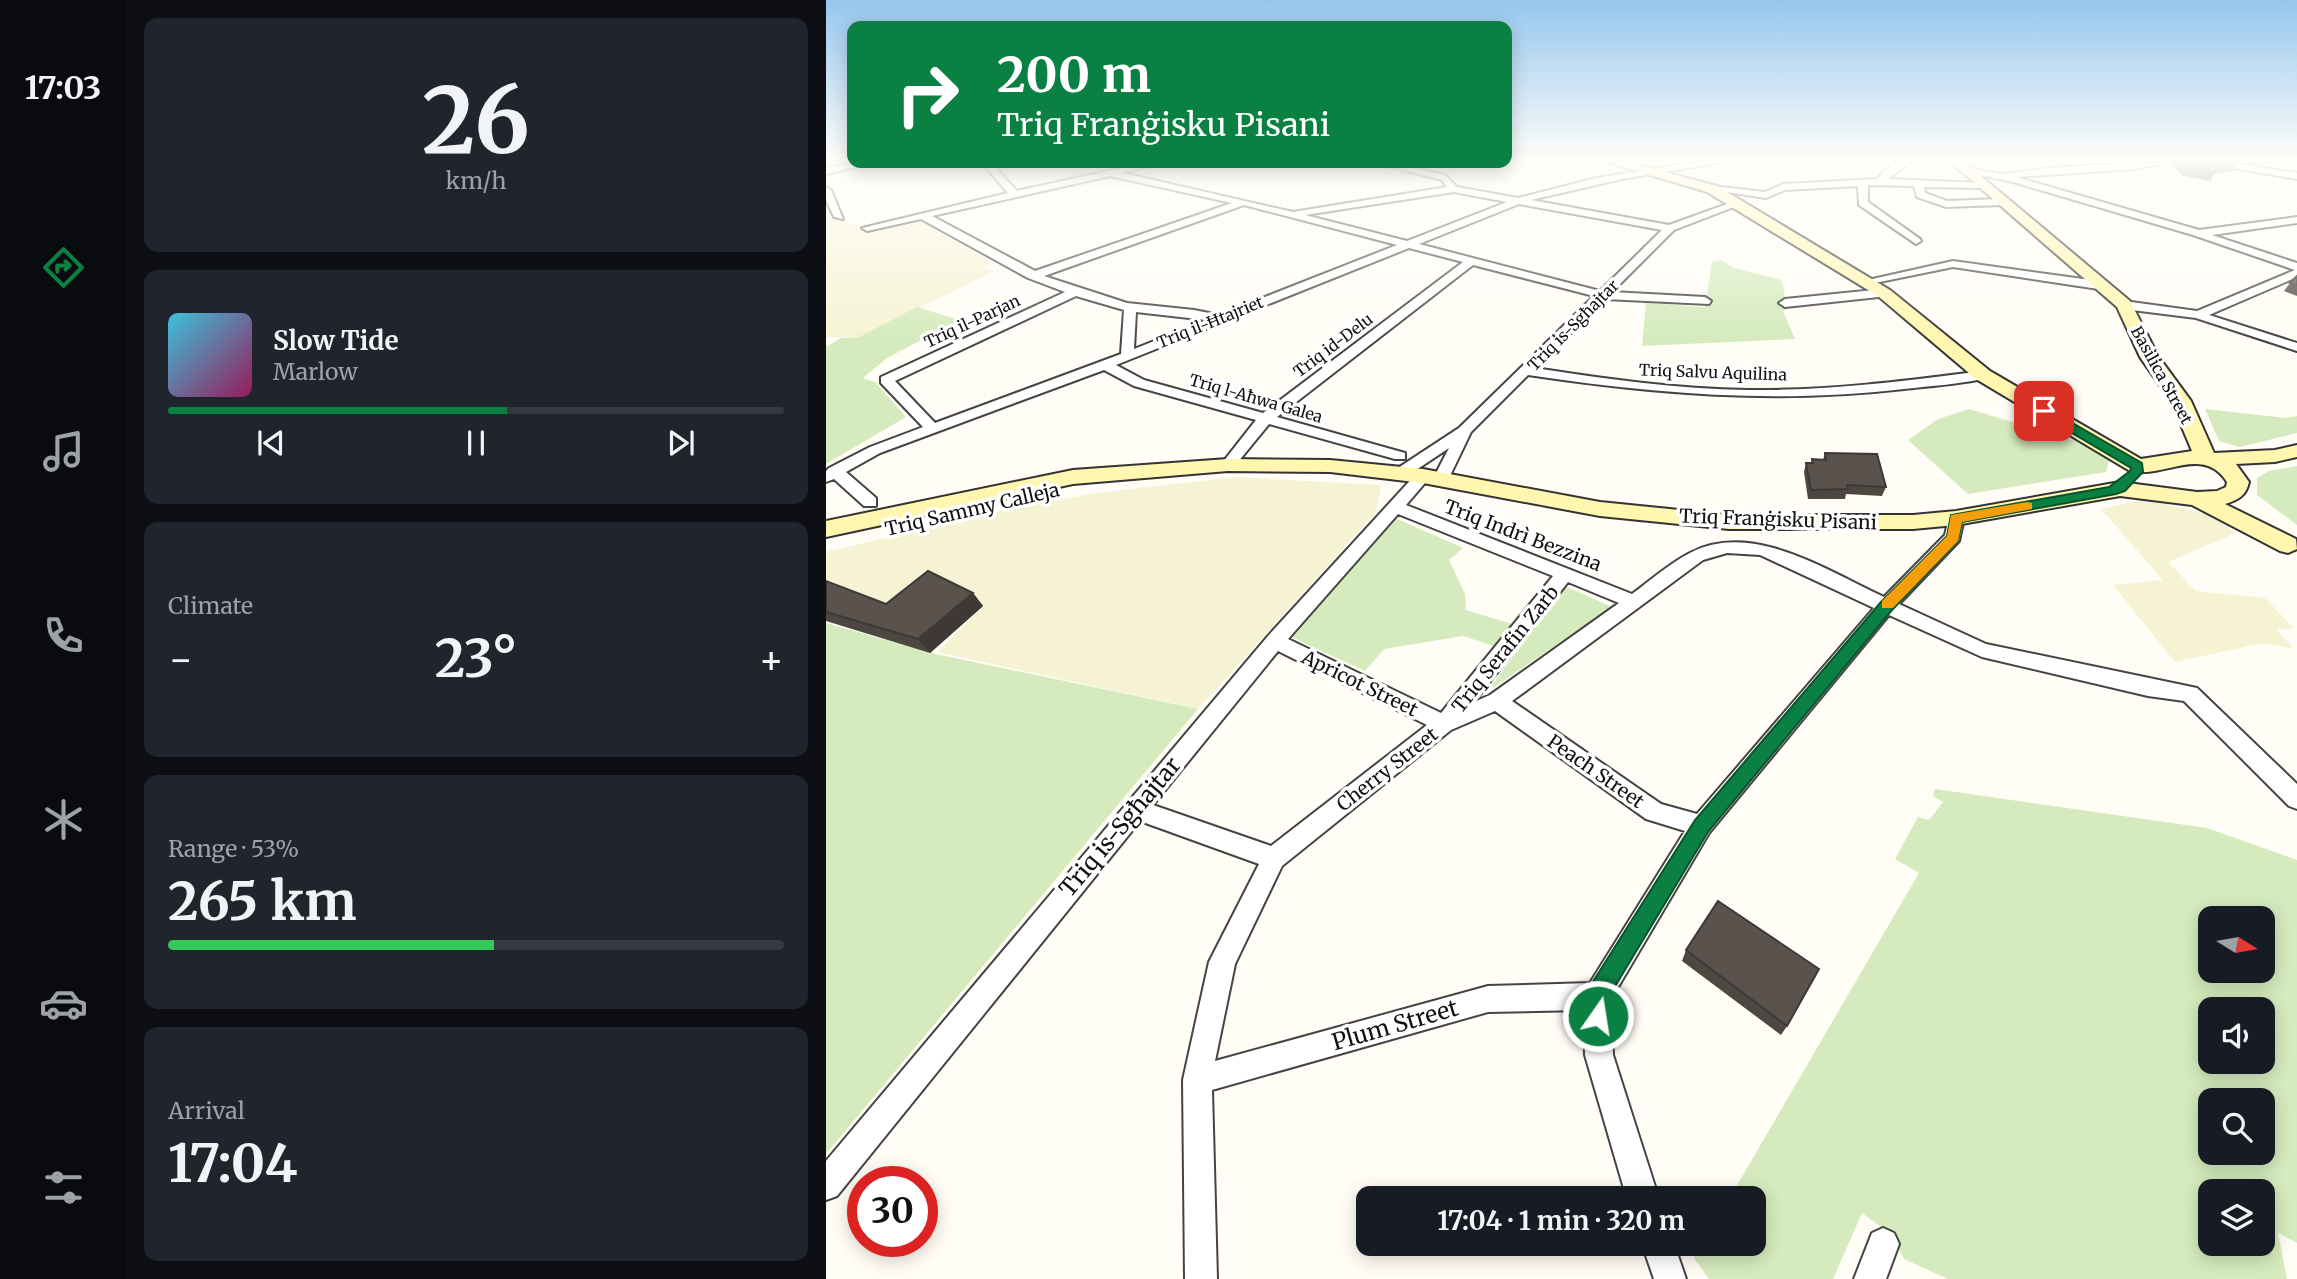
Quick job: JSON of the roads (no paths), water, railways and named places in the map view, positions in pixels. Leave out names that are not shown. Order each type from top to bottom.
[{"type":"street","points":[[867,228],[898,221]]},
{"type":"street","points":[[932,221],[1032,276],[1073,293],[1130,307],[1190,310],[1217,319]]},
{"type":"street","points":[[1032,276],[1190,221]]},
{"type":"street","points":[[1314,221],[1469,263],[1603,295],[1705,301]]},
{"type":"street","name":"Triq il-Ħtajriet","points":[[831,474],[875,450],[1127,357],[1467,221]]},
{"type":"street","points":[[1631,221],[1670,228]]},
{"type":"street","name":"Triq is-Sgħajtar","points":[[826,1185],[1275,641],[1396,507],[1416,471],[1465,430],[1670,228],[1690,221]]},
{"type":"street","points":[[1761,221],[1884,293],[1983,375],[2137,469],[2150,486],[2168,496]]},
{"type":"street","points":[[1888,221],[1916,242]]},
{"type":"street","name":"Basilica Street","points":[[2024,221],[2124,304],[2150,357],[2181,401],[2209,458]]},
{"type":"street","points":[[2155,221],[2297,267]]},
{"type":"street","points":[[2197,233],[2292,221]]},
{"type":"street","name":"Triq id-Delu","points":[[1228,465],[1265,419],[1469,263]]},
{"type":"street","points":[[1865,282],[1954,264],[2105,286]]},
{"type":"street","points":[[2198,315],[2297,274]]},
{"type":"street","name":"Triq il-Parjan","points":[[932,428],[886,380],[1073,293]]},
{"type":"street","points":[[1785,303],[1884,293]]},
{"type":"street","points":[[2124,304],[2198,315],[2297,347]]},
{"type":"street","points":[[1127,357],[1130,307]]},
{"type":"street","name":"Triq l-Aħwa Galea","points":[[1105,365],[1139,383],[1265,419],[1416,471]]},
{"type":"street","name":"Triq Salvu Aquilina","points":[[1526,371],[1611,384],[1748,394],[1859,391],[1983,375]]},
{"type":"street","points":[[1416,471],[1465,430]]},
{"type":"street","points":[[2120,488],[2137,469],[2209,458],[2275,456],[2297,451]]},
{"type":"street","points":[[2197,499],[2221,498],[2275,456]]},
{"type":"street","points":[[2209,458],[2222,463],[2237,485],[2292,549]]},
{"type":"street","name":"Triq Franġisku Pisani","points":[[1228,465],[1330,466],[1416,471],[1600,509],[1729,522],[1913,522],[1956,519],[2120,488],[2197,499]]},
{"type":"street","name":"Triq Sammy Calleja","points":[[827,532],[1119,474],[1228,465]]},
{"type":"street","points":[[831,474],[870,502]]},
{"type":"street","points":[[2197,499],[2292,549]]},
{"type":"street","name":"Triq Indrì Bezzina","points":[[1396,507],[1636,602]]},
{"type":"street","points":[[1639,1186],[1599,1055],[1597,996],[1702,826],[1886,606],[1953,537],[1956,519]]},
{"type":"street","name":"Cherry Street","points":[[1201,1279],[1197,1080],[1222,961],[1274,858],[1444,724],[1497,701],[1697,555],[1727,547],[1763,549],[1982,650],[2148,688],[2190,694],[2297,799]]},
{"type":"street","name":"Triq Serafin Zarb","points":[[1444,724],[1566,573]]},
{"type":"street","name":"Apricot Street","points":[[1275,641],[1444,724]]},
{"type":"street","name":"Peach Street","points":[[1497,701],[1654,812],[1702,826]]},
{"type":"street","points":[[1134,809],[1274,858]]},
{"type":"street","name":"Plum Street","points":[[1197,1080],[1488,999],[1597,996]]},
{"type":"street","points":[[1870,1279],[1883,1244]]},
{"type":"street","points":[[1662,1256],[1670,1279]]}]
